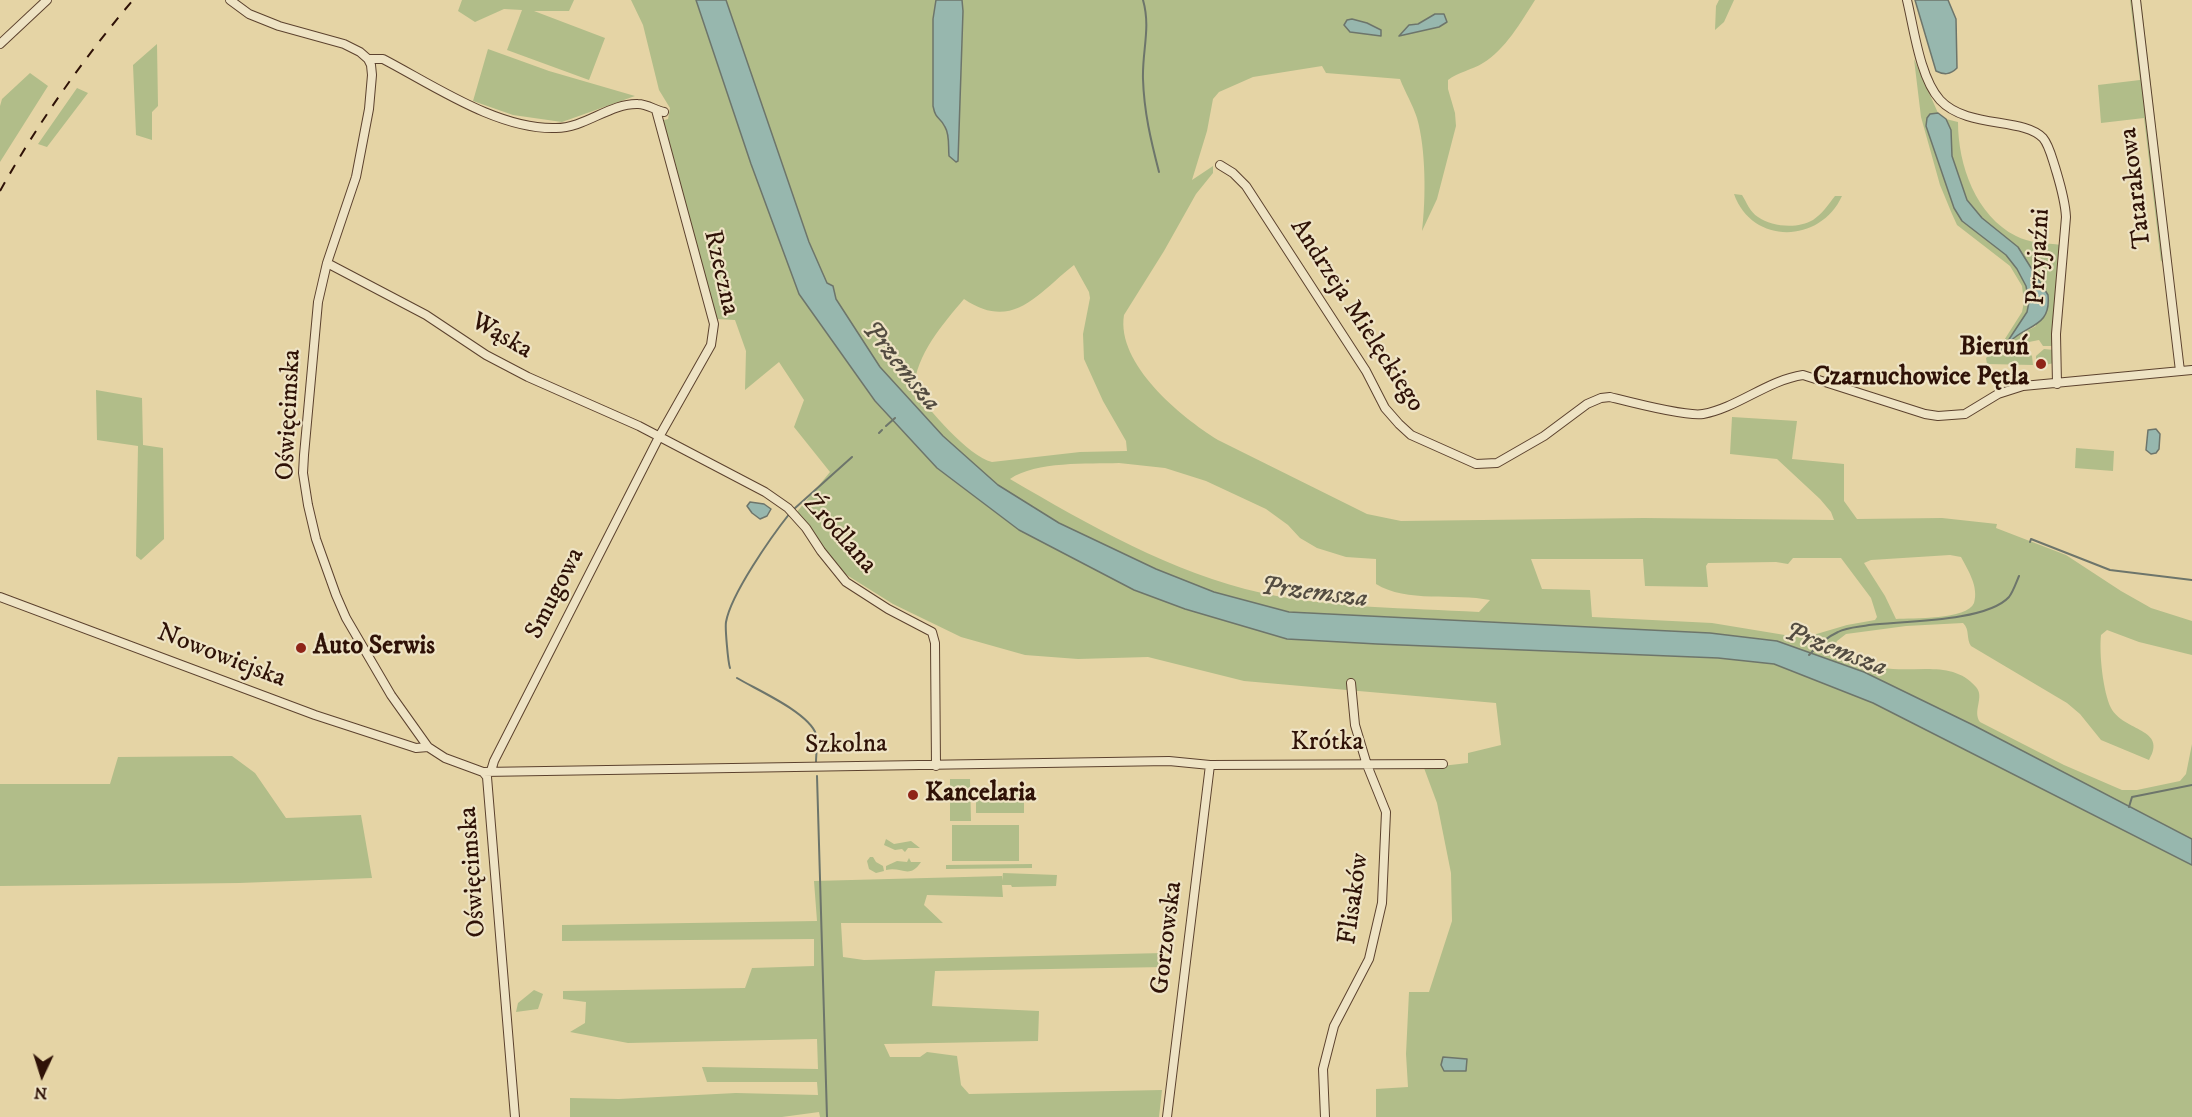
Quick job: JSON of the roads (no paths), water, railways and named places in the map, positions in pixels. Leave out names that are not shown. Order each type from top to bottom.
[{"type":"street","points":[[0,44],[46,0]]},
{"type":"street","points":[[231,0],[249,14],[279,26],[344,44],[368,59]]},
{"type":"street","name":"Przyjaźni","points":[[1907,0],[1929,82],[1941,100],[1959,113],[1971,118],[2018,127],[2038,134],[2044,139],[2049,150],[2065,201],[2066,217],[2056,334],[2057,384]]},
{"type":"street","name":"Tatarakowa","points":[[2136,0],[2180,371]]},
{"type":"street","name":"Rzeczna","points":[[368,59],[383,59],[470,105],[494,115],[533,126],[556,129],[576,125],[628,104],[641,104],[660,111],[714,324],[711,345],[659,437]]},
{"type":"street","name":"Oświęcimska","points":[[368,59],[372,75],[369,109],[358,165],[327,263],[318,302],[303,473],[316,539],[346,618],[391,695],[428,747],[445,758],[487,772],[515,1117]]},
{"type":"street","name":"Andrzeja Mielęckiego","points":[[1220,165],[1233,173],[1246,186],[1366,371],[1385,408],[1412,435],[1476,464],[1490,464],[1504,460],[1544,436],[1587,404],[1601,398],[1700,414],[1718,409],[1787,378],[1803,375],[1925,414],[1944,416],[1965,414],[1998,394],[2023,386],[2192,370]]},
{"type":"street","name":"Wąska","points":[[327,263],[426,315],[495,360],[659,437]]},
{"type":"street","name":"Źródlana","points":[[659,437],[765,492],[791,511],[846,582],[888,609],[932,632],[935,643],[936,766]]},
{"type":"street","name":"Smugowa","points":[[487,772],[659,437]]},
{"type":"street","name":"Nowowiejska","points":[[0,597],[344,725],[416,748],[428,747]]},
{"type":"street","name":"Flisaków","points":[[1325,1117],[1323,1069],[1334,1026],[1369,959],[1382,903],[1386,812],[1367,765],[1355,725],[1351,683]]},
{"type":"street","name":"Szkolna","points":[[487,772],[1168,761],[1210,765]]},
{"type":"street","name":"Krótka","points":[[1210,765],[1443,764]]},
{"type":"street","name":"Gorzowska","points":[[1167,1117],[1210,765]]},
{"type":"water","points":[[696,0],[726,0],[809,242],[827,283],[833,286],[836,299],[880,367],[943,436],[998,485],[1059,523],[1156,569],[1214,592],[1289,612],[1710,633],[1777,641],[1864,672],[1973,725],[2192,839],[2192,865],[1873,703],[1774,664],[1718,658],[1287,639],[1185,609],[1134,590],[1019,530],[937,468],[875,401],[799,294],[751,164]]},
{"type":"water","points":[[936,0],[962,0],[958,161],[956,162],[949,156],[947,130],[935,114],[933,106],[933,19]]},
{"type":"water","points":[[1915,0],[1948,0],[1956,19],[1957,68],[1952,72],[1944,74],[1936,71]]},
{"type":"water","points":[[1435,14],[1444,14],[1447,22],[1439,27],[1399,36],[1409,25],[1418,24]]},
{"type":"water","points":[[1352,19],[1381,30],[1381,36],[1350,32],[1344,25],[1347,20]]},
{"type":"water","points":[[1938,113],[1946,119],[1951,130],[1952,156],[1967,200],[1982,218],[2018,247],[2048,295],[2048,305],[2043,318],[2014,338],[2000,353],[2027,312],[2029,302],[2026,286],[2006,255],[1962,221],[1954,208],[1926,126],[1930,114]]},
{"type":"water","points":[[2156,429],[2160,434],[2159,449],[2156,453],[2151,454],[2146,450],[2148,430]]},
{"type":"water","points":[[750,502],[764,504],[771,509],[767,516],[760,519],[747,506]]},
{"type":"water","points":[[1443,1057],[1467,1059],[1466,1071],[1444,1071],[1441,1065]]},
{"type":"waterway","points":[[1143,0],[1146,20],[1143,69],[1145,103],[1159,172]]},
{"type":"waterway","points":[[886,426],[895,418]]},
{"type":"waterway","points":[[879,433],[882,430]]},
{"type":"waterway","points":[[794,509],[852,457]]},
{"type":"waterway","points":[[730,668],[726,625],[729,610],[753,566],[790,513]]},
{"type":"waterway","points":[[2030,542],[2031,539],[2110,570],[2192,580]]},
{"type":"waterway","name":"Przemsza","points":[[1809,655],[1826,639],[1845,629],[1964,616],[1998,605],[2009,597],[2019,576]]},
{"type":"waterway","points":[[737,678],[793,710],[811,726],[817,737],[816,762]]},
{"type":"waterway","points":[[817,776],[827,1117]]},
{"type":"waterway","points":[[2129,807],[2132,797],[2192,785]]},
{"type":"railway","points":[[0,191],[62,92],[133,0]]},
{"type":"place","name":"Bieruń Czarnuchowice Pętla","points":[[2041,364]]},
{"type":"place","name":"Auto Serwis","points":[[301,648]]},
{"type":"place","name":"Kancelaria","points":[[913,795]]}]
